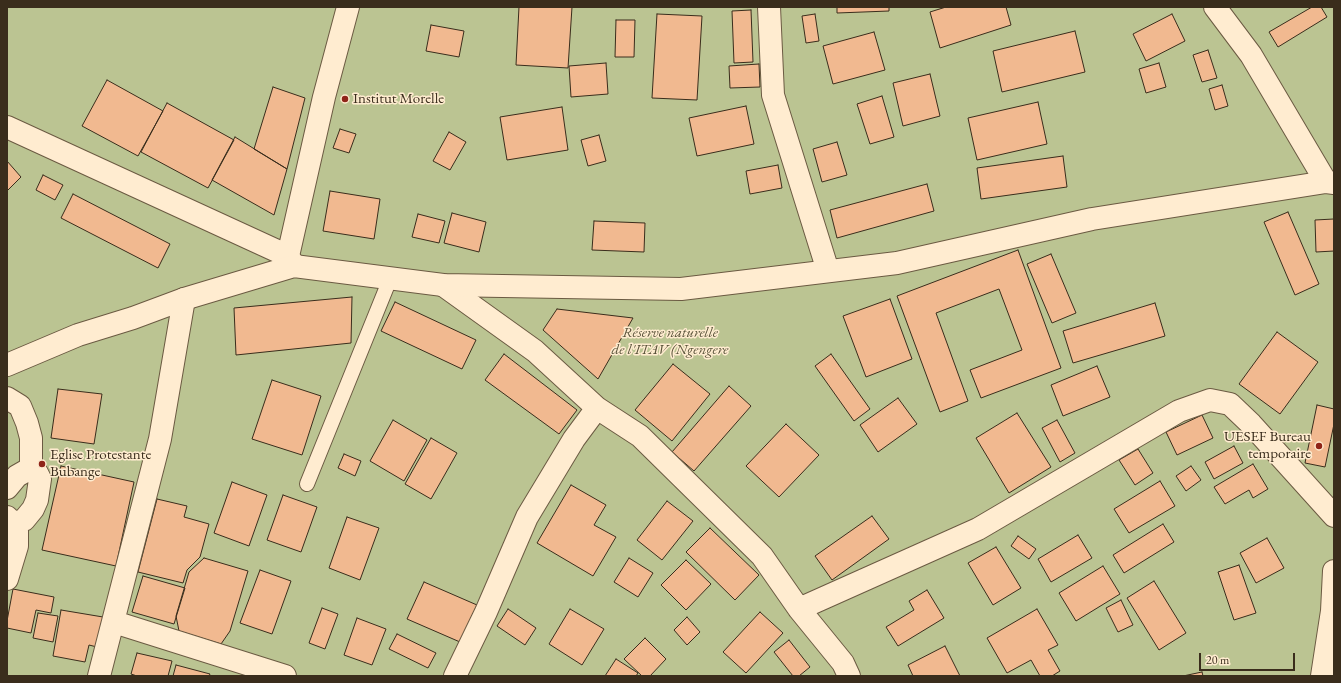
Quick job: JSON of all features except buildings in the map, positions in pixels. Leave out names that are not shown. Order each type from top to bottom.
[{"type":"street","points":[[291,261],[324,98],[348,7]]},
{"type":"street","points":[[769,7],[773,95],[828,271]]},
{"type":"street","points":[[7,127],[291,261],[390,279],[443,285],[681,290],[897,263],[1092,219],[1330,182],[1251,55],[1215,7]]},
{"type":"street","points":[[7,365],[78,335],[133,318],[291,261]]},
{"type":"street","points":[[443,285],[536,351],[597,408],[640,436],[762,556],[840,672]]},
{"type":"street","points":[[99,676],[160,439],[184,299]]},
{"type":"street","points":[[7,398],[20,406],[27,423],[31,438],[31,468]]},
{"type":"street","points":[[799,609],[978,529],[1179,411],[1210,400],[1230,404],[1251,424],[1334,516]]},
{"type":"street","points":[[455,676],[486,612],[527,517],[574,439],[597,408]]},
{"type":"street","points":[[7,488],[17,476],[31,468]]},
{"type":"street","points":[[7,579],[17,546],[12,520],[24,520],[29,515],[37,500],[40,479],[37,473],[31,468]]},
{"type":"street","points":[[1322,676],[1333,610],[1334,571]]},
{"type":"street","points":[[114,622],[285,676]]},
{"type":"lane","points":[[308,484],[390,279]]},
{"type":"green space","name":"Réserve naturelle de l'ITAV (Ngengere","points":[[7,7],[1334,7],[1334,676],[7,676]]},
{"type":"place","name":"Institut Morelle","points":[[345,99]]},
{"type":"place","name":"UESEF Bureau temporaire","points":[[1319,446]]},
{"type":"place","name":"Eglise Protestante Bubange","points":[[42,464]]}]
